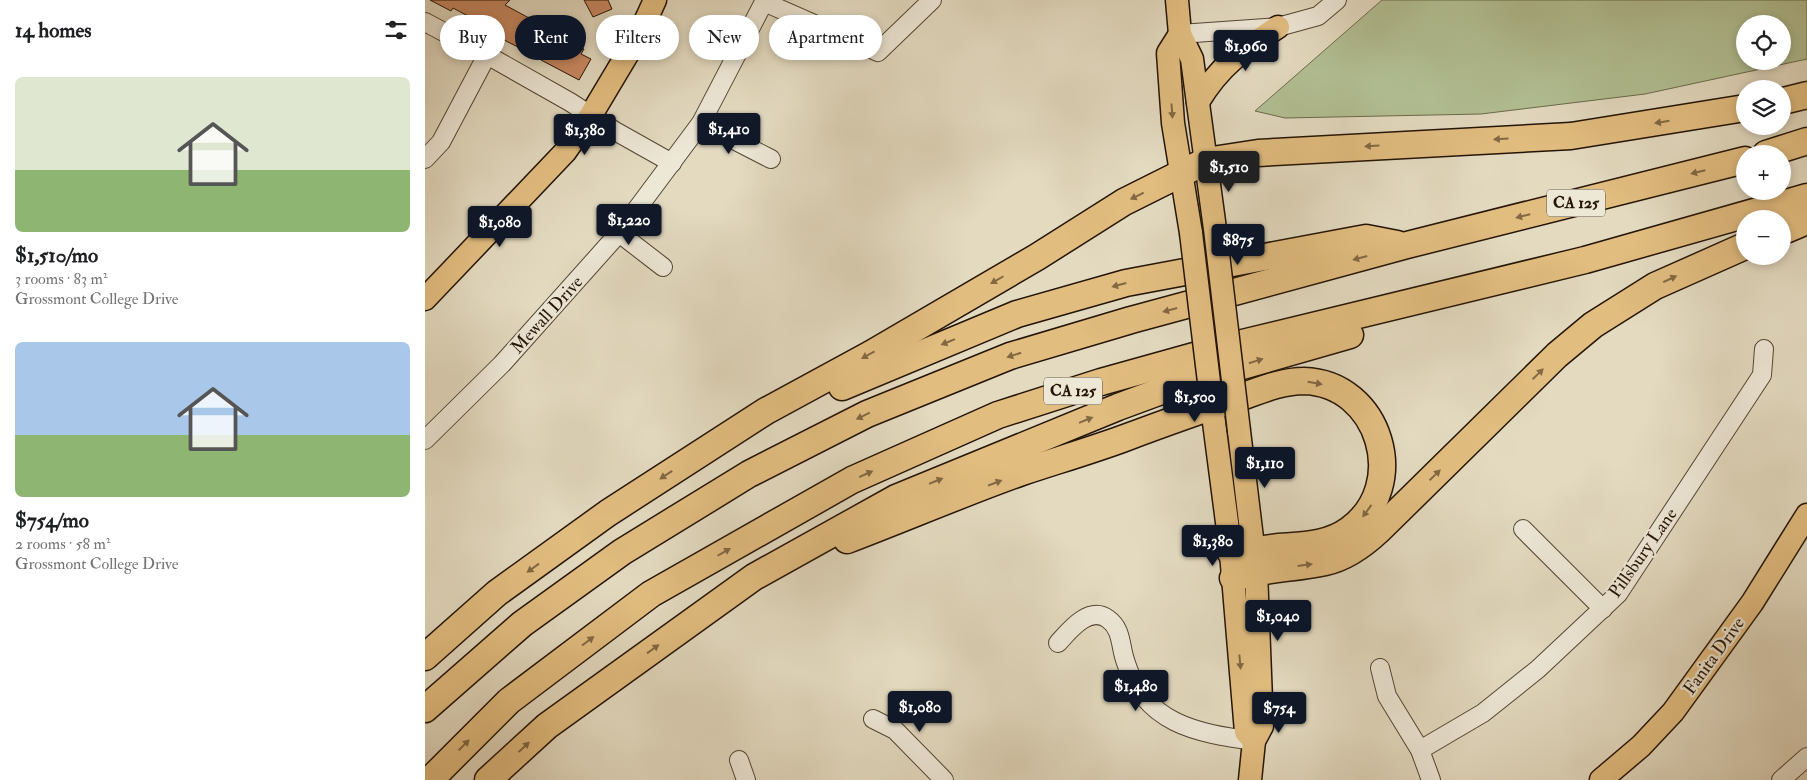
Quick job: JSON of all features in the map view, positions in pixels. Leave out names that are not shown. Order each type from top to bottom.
[{"type":"highway","points":[[1791,99],[1807,95]]},
{"type":"highway","points":[[425,657],[497,593],[608,513],[766,411],[871,354],[1037,257],[1124,202],[1206,161],[1258,153],[1571,136],[1736,109]]},
{"type":"highway","points":[[1791,146],[1807,141]]},
{"type":"highway","name":"CA 125","points":[[425,709],[522,624],[622,552],[749,474],[867,414],[1010,356],[1131,320],[1407,246],[1736,162]]},
{"type":"highway","name":"CA 125","points":[[430,780],[509,701],[651,594],[852,480],[997,414],[1101,382],[1230,346],[1550,269],[1807,197]]},
{"type":"highway","points":[[1791,228],[1807,221]]},
{"type":"highway","points":[[707,449],[868,375],[1017,314],[1126,283],[1366,238],[1407,246]]},
{"type":"highway","points":[[1243,563],[1327,562],[1361,545],[1379,530],[1557,355],[1593,325],[1655,286],[1736,250]]},
{"type":"highway","points":[[488,780],[547,726],[754,577],[896,498],[1118,407],[1183,383],[1430,312],[1550,269]]},
{"type":"highway","points":[[754,577],[1021,472],[1107,445],[1184,416],[1281,384],[1303,381],[1315,382],[1346,394],[1363,409],[1378,436],[1382,466],[1378,490],[1367,511],[1350,529],[1330,540],[1243,563]]},
{"type":"main road","points":[[425,300],[565,152],[591,115],[640,33],[655,0]]},
{"type":"main road","points":[[1177,0],[1180,34],[1192,59],[1215,229],[1239,431],[1245,732],[1254,741],[1250,780]]},
{"type":"main road","points":[[1198,102],[1225,65],[1278,27]]},
{"type":"main road","points":[[1180,34],[1168,53],[1173,123],[1191,232],[1215,434],[1243,563]]},
{"type":"main road","name":"Fanita Drive","points":[[1601,780],[1641,746],[1673,712],[1752,603],[1807,515]]},
{"type":"street","points":[[765,1],[878,52],[933,0]]},
{"type":"street","points":[[1180,34],[1278,27],[1317,16],[1337,0]]},
{"type":"street","name":"Mewall Drive","points":[[425,440],[508,358],[619,233],[701,123],[765,1]]},
{"type":"street","points":[[425,22],[440,30]]},
{"type":"street","points":[[425,159],[441,142],[484,60]]},
{"type":"street","points":[[496,60],[671,163]]},
{"type":"street","points":[[701,123],[771,159]]},
{"type":"street","points":[[619,233],[663,267]]},
{"type":"street","name":"Pillsbury Lane","points":[[1420,750],[1483,712],[1538,669],[1618,594],[1762,375],[1764,349]]},
{"type":"street","points":[[1523,529],[1603,609]]},
{"type":"street","points":[[1058,643],[1081,620],[1095,616],[1108,618],[1120,633],[1125,659],[1135,684],[1161,713],[1195,731],[1254,741]]},
{"type":"street","points":[[1380,668],[1387,696],[1420,750],[1431,780]]},
{"type":"street","points":[[873,719],[895,730],[944,780]]},
{"type":"street","points":[[1781,780],[1807,757]]},
{"type":"street","points":[[739,760],[746,780]]},
{"type":"green space","points":[[1382,0],[1807,0],[1807,59],[1791,62],[1791,15],[1736,15],[1736,70],[1756,70],[1645,94],[1481,114],[1285,118],[1255,111]]},
{"type":"building","points":[[430,0],[510,0],[505,5],[523,15],[515,15],[515,46],[505,40],[505,15],[466,15],[453,8],[451,11]]},
{"type":"building","points":[[584,0],[608,0],[612,9],[593,17]]},
{"type":"building","points":[[586,56],[591,59],[579,80],[541,60],[586,60]]}]
